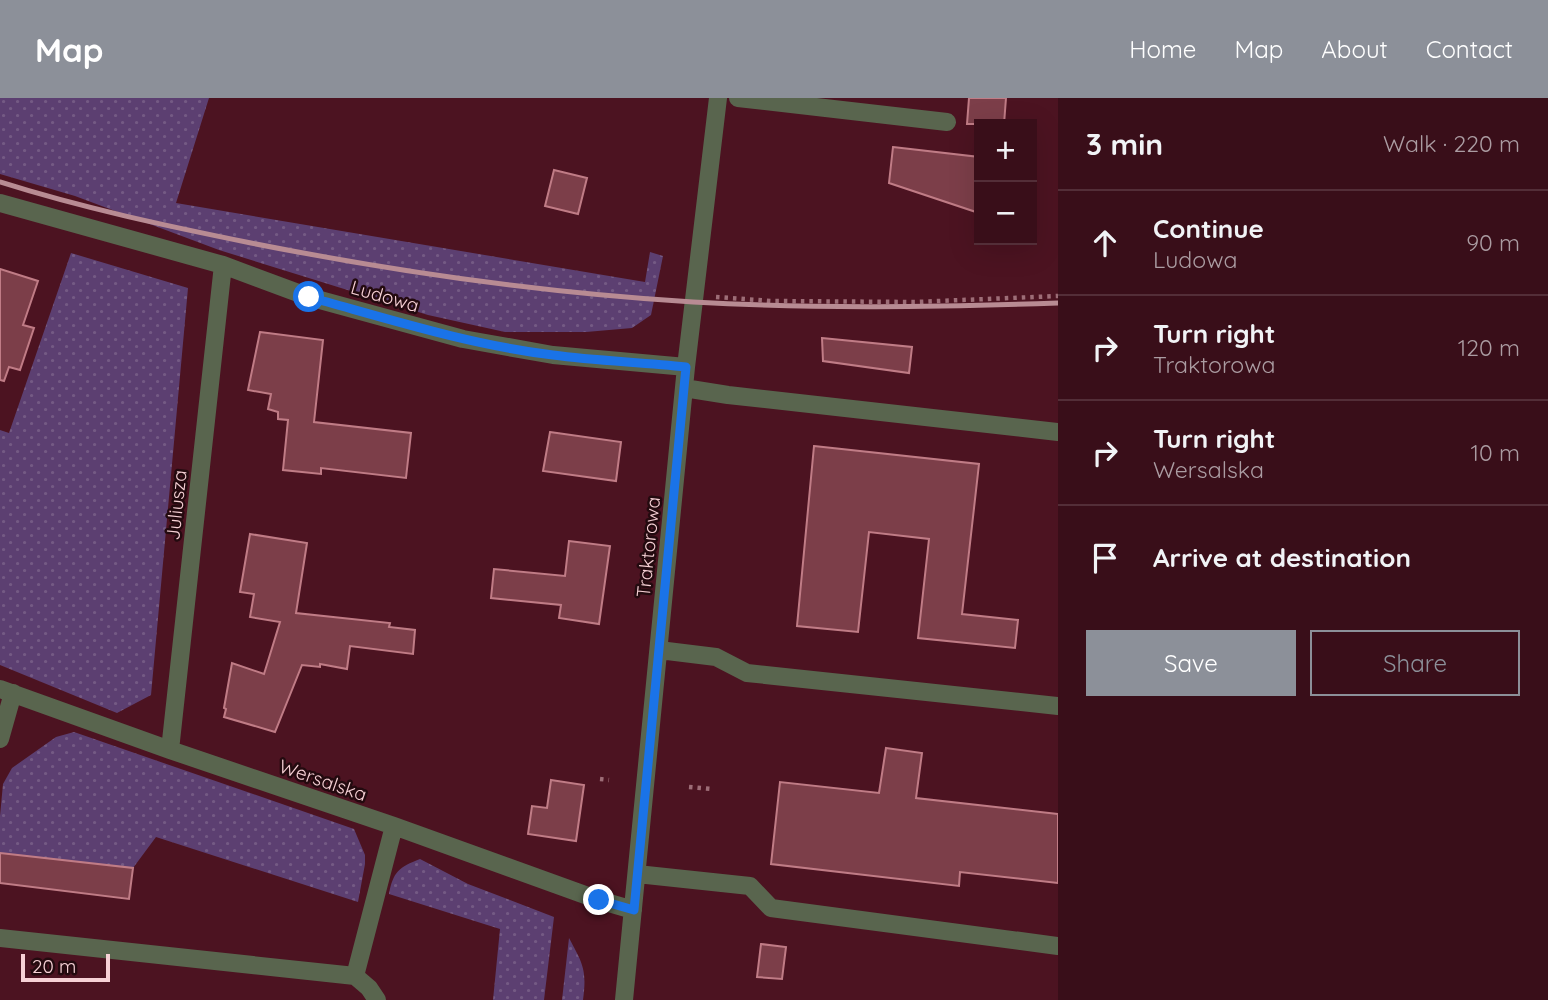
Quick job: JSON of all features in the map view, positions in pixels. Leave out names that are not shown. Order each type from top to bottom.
[{"type":"street","name":"Traktorowa","points":[[624,1000],[686,367],[718,98]]},
{"type":"street","points":[[738,98],[947,122]]},
{"type":"street","name":"Ludowa","points":[[0,203],[223,265],[309,297],[463,340],[553,355],[686,367]]},
{"type":"street","name":"Juliusza","points":[[170,750],[223,265]]},
{"type":"street","points":[[684,388],[1058,432]]},
{"type":"street","points":[[659,650],[716,657],[747,673],[1058,706]]},
{"type":"street","points":[[0,738],[6,691]]},
{"type":"street","name":"Wersalska","points":[[6,691],[634,910]]},
{"type":"street","points":[[355,976],[394,826]]},
{"type":"street","points":[[637,874],[750,886],[771,908],[1058,946]]},
{"type":"street","points":[[0,938],[355,976],[369,988],[377,1000]]},
{"type":"path","points":[[736,299],[915,302],[1058,296]]},
{"type":"path","points":[[600,779],[609,780]]},
{"type":"path","points":[[690,787],[711,789]]},
{"type":"shaded area","points":[[0,98],[209,98],[176,203],[645,282],[650,252],[663,256],[651,315],[632,328],[586,332],[505,332],[428,315],[219,250],[75,196],[0,174]]},
{"type":"shaded area","points":[[71,253],[188,288],[151,695],[117,713],[0,665],[0,430],[9,433]]},
{"type":"shaded area","points":[[74,732],[354,829],[365,855],[358,902],[156,837],[133,868],[0,853],[3,784],[12,768],[56,737]]},
{"type":"shaded area","points":[[420,859],[468,884],[554,917],[544,1000],[493,1000],[500,929],[389,894],[398,871]]},
{"type":"shaded area","points":[[569,938],[583,968],[583,1000],[562,1000]]},
{"type":"building","points":[[969,98],[1006,98],[1004,119],[974,119],[974,124],[967,124]]},
{"type":"building","points":[[893,147],[974,156],[974,211],[889,183]]},
{"type":"building","points":[[554,170],[587,178],[578,214],[545,206]]},
{"type":"building","points":[[0,269],[38,281],[23,325],[34,328],[20,370],[9,367],[4,381],[0,380]]},
{"type":"building","points":[[260,332],[323,340],[314,422],[411,433],[406,478],[321,468],[321,474],[283,470],[288,420],[278,419],[278,412],[268,409],[271,394],[248,390]]},
{"type":"building","points":[[822,338],[912,347],[909,373],[823,361]]},
{"type":"building","points":[[550,432],[621,442],[616,481],[543,471]]},
{"type":"building","points":[[814,446],[979,464],[962,614],[1018,620],[1015,648],[918,638],[929,539],[869,532],[858,632],[797,626]]},
{"type":"building","points":[[250,534],[307,543],[296,613],[390,623],[389,627],[415,630],[413,654],[350,646],[347,669],[320,664],[320,667],[302,665],[275,732],[224,717],[232,663],[264,674],[280,622],[250,617],[254,594],[240,592]]},
{"type":"building","points":[[569,541],[610,546],[599,624],[559,618],[561,605],[491,598],[494,569],[565,576]]},
{"type":"building","points":[[886,748],[922,753],[916,798],[1058,814],[1058,883],[960,872],[959,886],[771,864],[780,782],[879,793]]},
{"type":"building","points":[[551,780],[584,785],[576,841],[528,834],[532,806],[547,808]]},
{"type":"building","points":[[0,853],[133,868],[129,899],[0,883]]},
{"type":"building","points":[[761,944],[786,947],[782,979],[757,977]]},
{"type":"railway","points":[[0,182],[93,208],[251,243],[416,272],[526,287],[637,298],[784,306],[1058,303]]},
{"type":"route","points":[[309,297],[463,340],[553,355],[686,367],[634,910],[599,900]]}]
